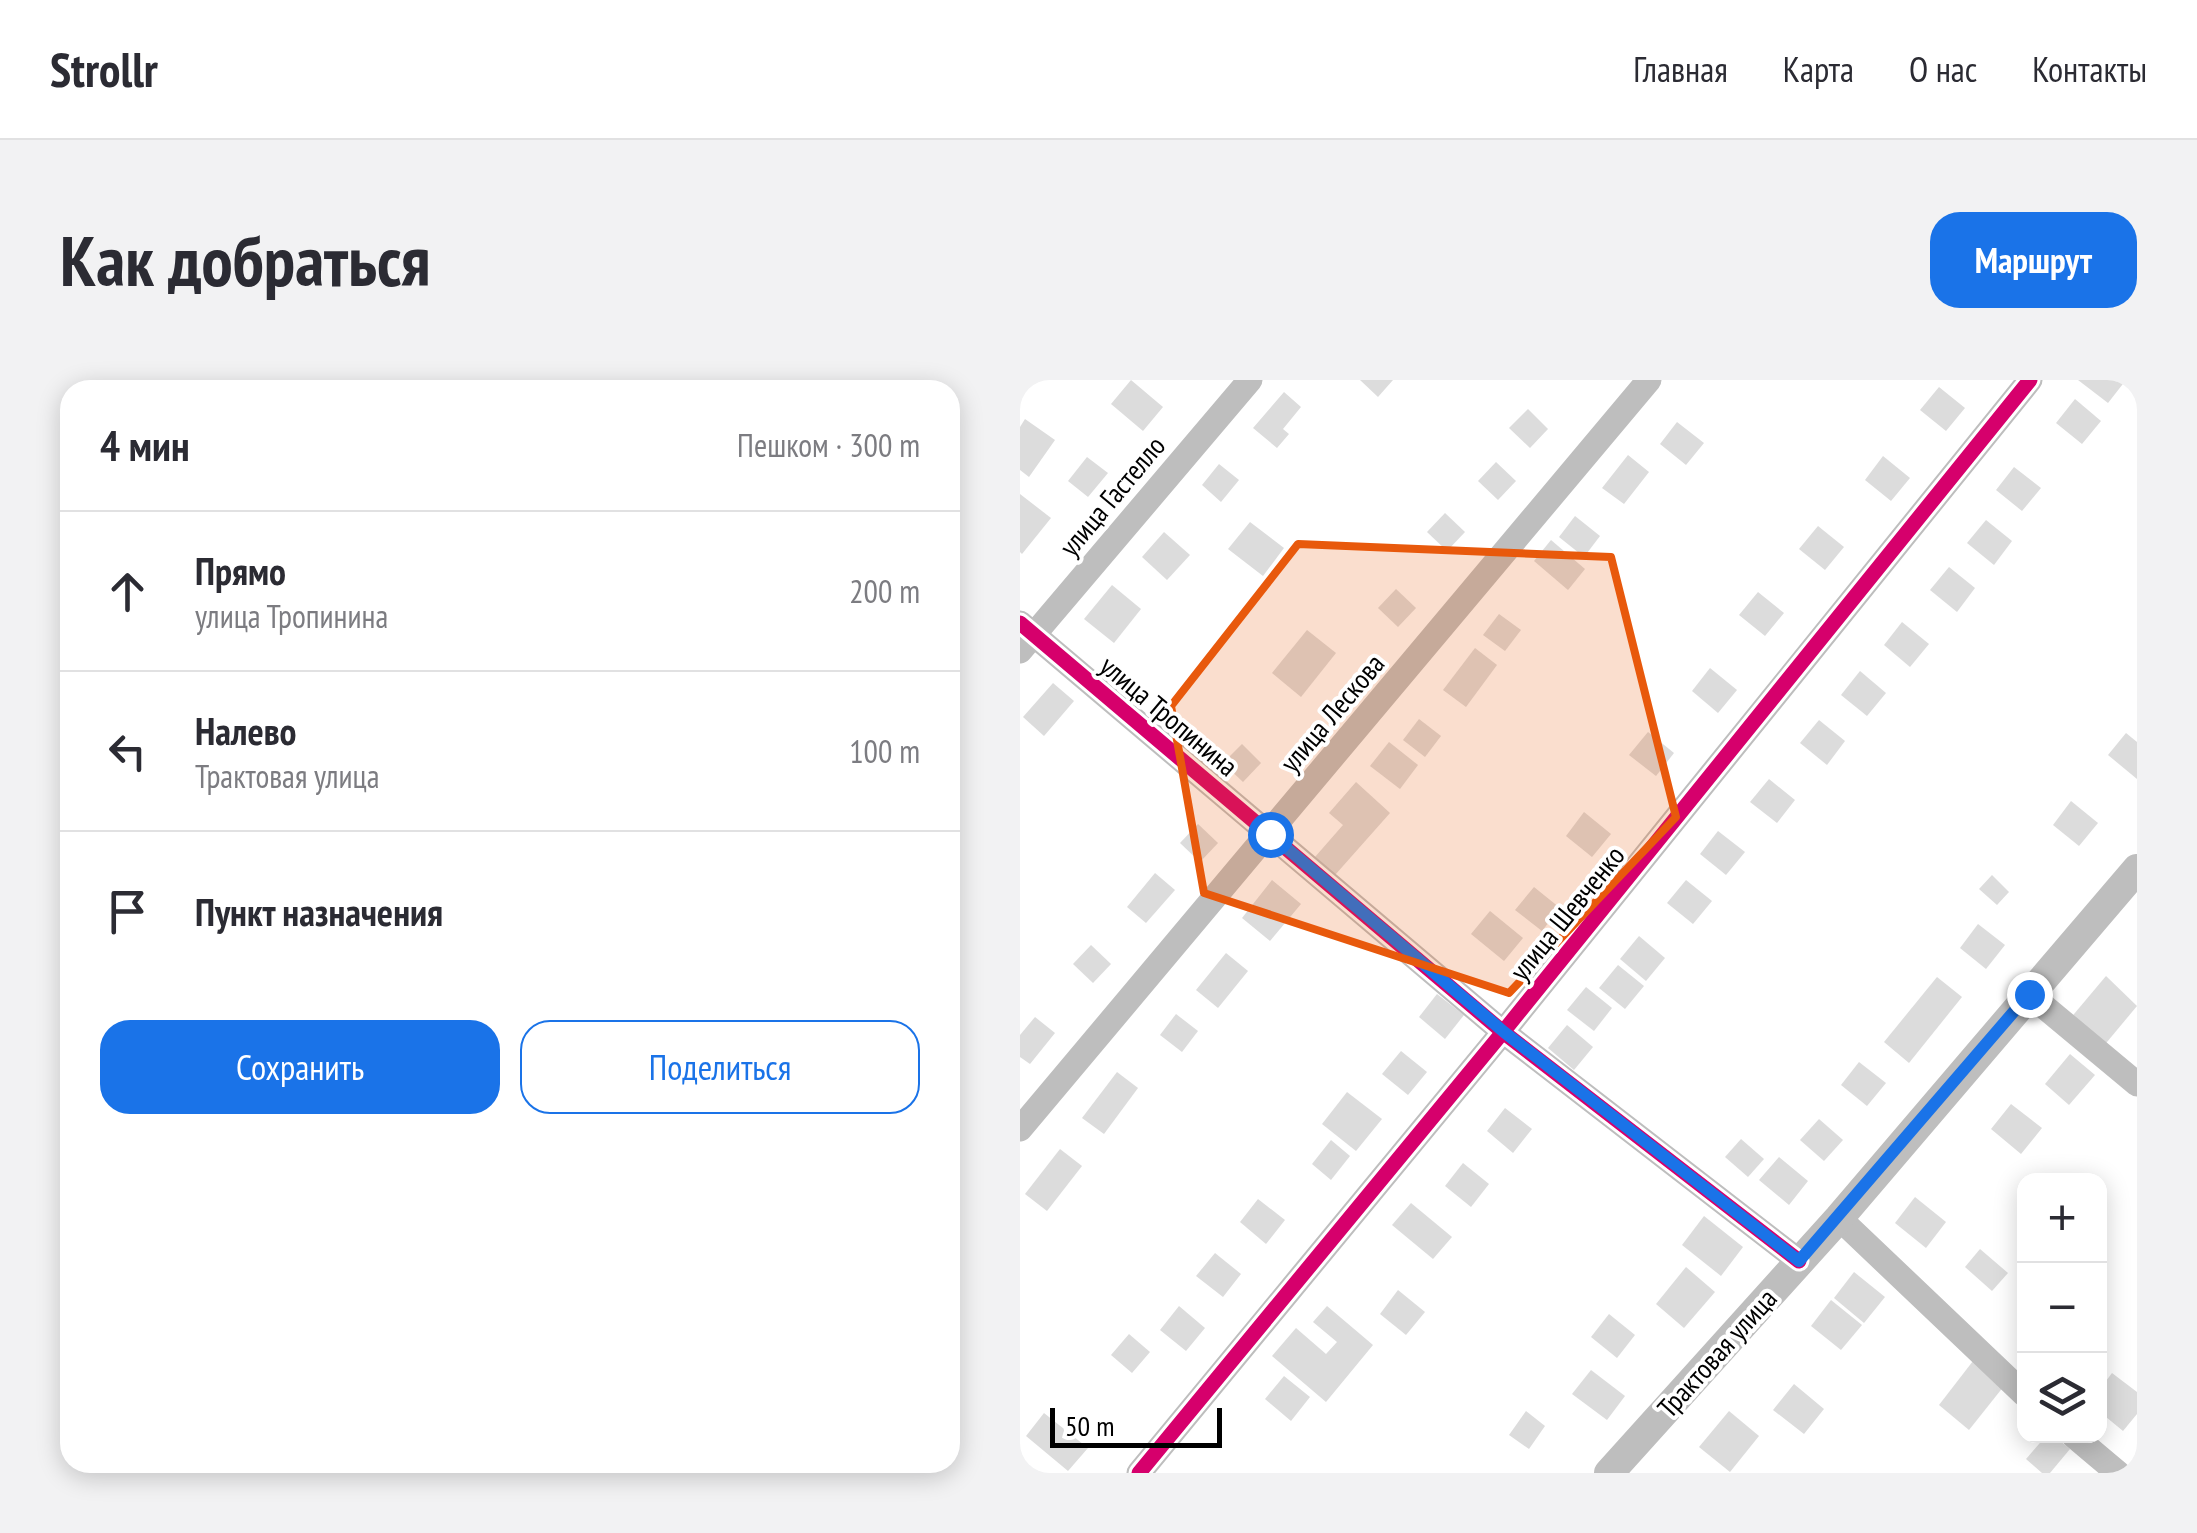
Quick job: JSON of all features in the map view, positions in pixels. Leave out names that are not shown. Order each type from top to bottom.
[{"type":"street","name":"улица Гастелло","points":[[1025,636],[1250,380]]},
{"type":"street","name":"улица Лескова","points":[[1020,1129],[1649,380]]},
{"type":"street","name":"улица Шевченко","points":[[1139,1473],[1504,1032],[2030,380]]},
{"type":"street","name":"улица Тропинина","points":[[1025,636],[1270,834],[1504,1032],[1799,1261]]},
{"type":"street","name":"Трактовая улица","points":[[1608,1473],[1839,1218],[2137,868]]},
{"type":"street","points":[[2029,994],[2137,1084]]},
{"type":"street","points":[[1839,1218],[2017,1387]]},
{"type":"street","points":[[2082,1443],[2118,1473]]},
{"type":"highlighted area","points":[[1298,544],[1611,557],[1676,817],[1509,993],[1204,893],[1171,706]]},
{"type":"building","points":[[1131,380],[1163,407],[1143,431],[1111,404]]},
{"type":"building","points":[[1360,380],[1393,380],[1378,397]]},
{"type":"building","points":[[2078,380],[2126,380],[2108,403]]},
{"type":"building","points":[[1939,387],[1965,408],[1946,431],[1920,410]]},
{"type":"building","points":[[1284,392],[1301,407],[1283,429],[1289,434],[1277,448],[1253,428]]},
{"type":"building","points":[[2075,399],[2101,421],[2082,444],[2056,423]]},
{"type":"building","points":[[1528,409],[1548,429],[1530,448],[1509,428]]},
{"type":"building","points":[[1025,419],[1055,440],[1029,477],[1020,470],[1020,427]]},
{"type":"building","points":[[1677,422],[1704,443],[1686,465],[1660,444]]},
{"type":"building","points":[[1628,455],[1649,472],[1624,504],[1602,488]]},
{"type":"building","points":[[1883,456],[1910,478],[1891,501],[1865,480]]},
{"type":"building","points":[[1087,457],[1108,473],[1088,497],[1068,481]]},
{"type":"building","points":[[1496,462],[1516,481],[1498,500],[1478,481]]},
{"type":"building","points":[[1219,464],[1239,480],[1221,502],[1202,485]]},
{"type":"building","points":[[2014,467],[2041,488],[2022,511],[1996,490]]},
{"type":"building","points":[[1020,494],[1051,518],[1022,554],[1020,552]]},
{"type":"building","points":[[1445,513],[1465,532],[1447,551],[1427,532]]},
{"type":"building","points":[[1575,516],[1600,536],[1584,557],[1559,537]]},
{"type":"building","points":[[1986,520],[2012,541],[1994,565],[1967,543]]},
{"type":"building","points":[[1250,522],[1284,548],[1263,576],[1228,549]]},
{"type":"building","points":[[1818,526],[1844,547],[1825,570],[1799,549]]},
{"type":"building","points":[[1164,532],[1190,555],[1167,580],[1142,557]]},
{"type":"building","points":[[1551,540],[1585,569],[1568,590],[1534,561]]},
{"type":"building","points":[[1949,567],[1975,588],[1957,612],[1930,590]]},
{"type":"building","points":[[1112,585],[1141,609],[1114,643],[1084,619]]},
{"type":"building","points":[[1396,589],[1416,608],[1398,627],[1378,608]]},
{"type":"building","points":[[1758,592],[1784,613],[1765,636],[1739,615]]},
{"type":"building","points":[[1499,614],[1521,630],[1505,651],[1483,635]]},
{"type":"building","points":[[1902,622],[1929,644],[1910,667],[1884,645]]},
{"type":"building","points":[[1307,630],[1336,653],[1301,697],[1272,673]]},
{"type":"building","points":[[1475,648],[1497,665],[1466,707],[1443,690]]},
{"type":"building","points":[[1710,668],[1737,690],[1718,713],[1692,691]]},
{"type":"building","points":[[1860,671],[1886,693],[1867,716],[1841,695]]},
{"type":"building","points":[[1053,683],[1074,701],[1044,736],[1023,717]]},
{"type":"building","points":[[1419,719],[1441,736],[1425,757],[1403,740]]},
{"type":"building","points":[[1819,720],[1845,741],[1827,765],[1800,743]]},
{"type":"building","points":[[1648,732],[1674,753],[1656,776],[1629,755]]},
{"type":"building","points":[[2126,733],[2137,742],[2137,779],[2108,755]]},
{"type":"building","points":[[1389,742],[1418,765],[1400,789],[1370,766]]},
{"type":"building","points":[[1242,744],[1261,763],[1243,782],[1223,763]]},
{"type":"building","points":[[1769,779],[1795,800],[1777,823],[1750,802]]},
{"type":"building","points":[[1356,782],[1390,813],[1335,875],[1315,857],[1343,825],[1329,813]]},
{"type":"building","points":[[2071,801],[2098,823],[2079,846],[2053,825]]},
{"type":"building","points":[[1584,812],[1611,834],[1592,857],[1566,836]]},
{"type":"building","points":[[1198,824],[1218,843],[1200,862],[1180,843]]},
{"type":"building","points":[[1718,831],[1745,852],[1726,875],[1700,854]]},
{"type":"building","points":[[1155,873],[1175,890],[1146,923],[1127,907]]},
{"type":"building","points":[[1992,875],[2009,892],[1997,905],[1979,889]]},
{"type":"building","points":[[1272,880],[1301,904],[1270,941],[1242,918]]},
{"type":"building","points":[[1686,880],[1712,901],[1693,924],[1667,903]]},
{"type":"building","points":[[1534,887],[1560,908],[1542,931],[1515,910]]},
{"type":"building","points":[[1490,911],[1523,938],[1504,961],[1471,934]]},
{"type":"building","points":[[1978,924],[2005,945],[1986,969],[1960,948]]},
{"type":"building","points":[[1639,936],[1665,958],[1646,981],[1620,959]]},
{"type":"building","points":[[1091,945],[1111,964],[1093,983],[1073,964]]},
{"type":"building","points":[[1226,953],[1248,971],[1218,1008],[1196,990]]},
{"type":"building","points":[[1618,965],[1644,986],[1625,1009],[1599,988]]},
{"type":"building","points":[[2106,976],[2137,1006],[2102,1048],[2069,1020]]},
{"type":"building","points":[[1937,977],[1962,997],[1909,1063],[1884,1042]]},
{"type":"building","points":[[1586,987],[1612,1008],[1594,1031],[1567,1010]]},
{"type":"building","points":[[1437,994],[1464,1015],[1445,1039],[1419,1017]]},
{"type":"building","points":[[1176,1014],[1198,1031],[1182,1052],[1160,1035]]},
{"type":"building","points":[[1035,1017],[1055,1033],[1030,1064],[1020,1057],[1020,1035]]},
{"type":"building","points":[[1567,1025],[1593,1047],[1574,1070],[1548,1048]]},
{"type":"building","points":[[1401,1051],[1427,1072],[1408,1095],[1382,1074]]},
{"type":"building","points":[[2070,1054],[2095,1075],[2069,1105],[2045,1084]]},
{"type":"building","points":[[1859,1062],[1886,1083],[1867,1106],[1841,1085]]},
{"type":"building","points":[[1117,1072],[1138,1088],[1104,1134],[1082,1118]]},
{"type":"building","points":[[1347,1092],[1382,1119],[1356,1151],[1322,1124]]},
{"type":"building","points":[[2011,1104],[2042,1128],[2021,1154],[1991,1129]]},
{"type":"building","points":[[1505,1108],[1532,1129],[1513,1153],[1487,1131]]},
{"type":"building","points":[[1819,1119],[1843,1140],[1824,1161],[1800,1140]]},
{"type":"building","points":[[1741,1139],[1764,1159],[1748,1177],[1725,1157]]},
{"type":"building","points":[[1331,1140],[1350,1156],[1331,1180],[1312,1164]]},
{"type":"building","points":[[1060,1149],[1082,1166],[1047,1211],[1025,1194]]},
{"type":"building","points":[[1779,1157],[1808,1181],[1789,1205],[1759,1180]]},
{"type":"building","points":[[1463,1163],[1489,1184],[1471,1207],[1445,1186]]},
{"type":"building","points":[[1915,1197],[1946,1222],[1926,1248],[1895,1223]]},
{"type":"building","points":[[1258,1199],[1285,1220],[1266,1244],[1240,1222]]},
{"type":"building","points":[[1411,1203],[1452,1237],[1433,1259],[1392,1225]]},
{"type":"building","points":[[1704,1216],[1743,1247],[1721,1276],[1682,1245]]},
{"type":"building","points":[[1980,1249],[2008,1273],[1992,1291],[1965,1267]]},
{"type":"building","points":[[1215,1253],[1241,1274],[1223,1297],[1196,1276]]},
{"type":"building","points":[[1686,1267],[1715,1292],[1684,1328],[1656,1304]]},
{"type":"building","points":[[1854,1272],[1885,1297],[1864,1323],[1834,1298]]},
{"type":"building","points":[[1398,1290],[1425,1312],[1406,1335],[1380,1314]]},
{"type":"building","points":[[1831,1300],[1862,1325],[1841,1350],[1811,1326]]},
{"type":"building","points":[[1179,1306],[1205,1328],[1186,1351],[1160,1330]]},
{"type":"building","points":[[1327,1306],[1373,1345],[1326,1402],[1272,1356],[1296,1328],[1326,1354],[1337,1342],[1313,1322]]},
{"type":"building","points":[[1609,1314],[1635,1335],[1617,1358],[1591,1337]]},
{"type":"building","points":[[1129,1334],[1150,1352],[1132,1373],[1111,1355]]},
{"type":"building","points":[[1973,1361],[2004,1386],[1969,1430],[1939,1405]]},
{"type":"building","points":[[1591,1370],[1625,1396],[1607,1420],[1572,1394]]},
{"type":"building","points":[[2112,1373],[2137,1392],[2137,1414],[2123,1431],[2107,1418],[2107,1380]]},
{"type":"building","points":[[1284,1376],[1310,1397],[1291,1421],[1265,1399]]},
{"type":"building","points":[[1794,1384],[1824,1409],[1804,1434],[1773,1410]]},
{"type":"building","points":[[1526,1411],[1545,1426],[1529,1449],[1509,1435]]},
{"type":"building","points":[[1729,1411],[1759,1436],[1730,1472],[1699,1447]]},
{"type":"building","points":[[1044,1413],[1088,1448],[1068,1471],[1026,1436]]},
{"type":"building","points":[[2040,1443],[2063,1443],[2070,1449],[2050,1473],[2042,1473],[2026,1459]]},
{"type":"cycle path","points":[[1139,1473],[1503,1032],[2030,380]]},
{"type":"cycle path","points":[[1020,623],[1503,1032],[1799,1261]]},
{"type":"route","points":[[1270,834],[1504,1032],[1799,1261],[2029,994]]}]
